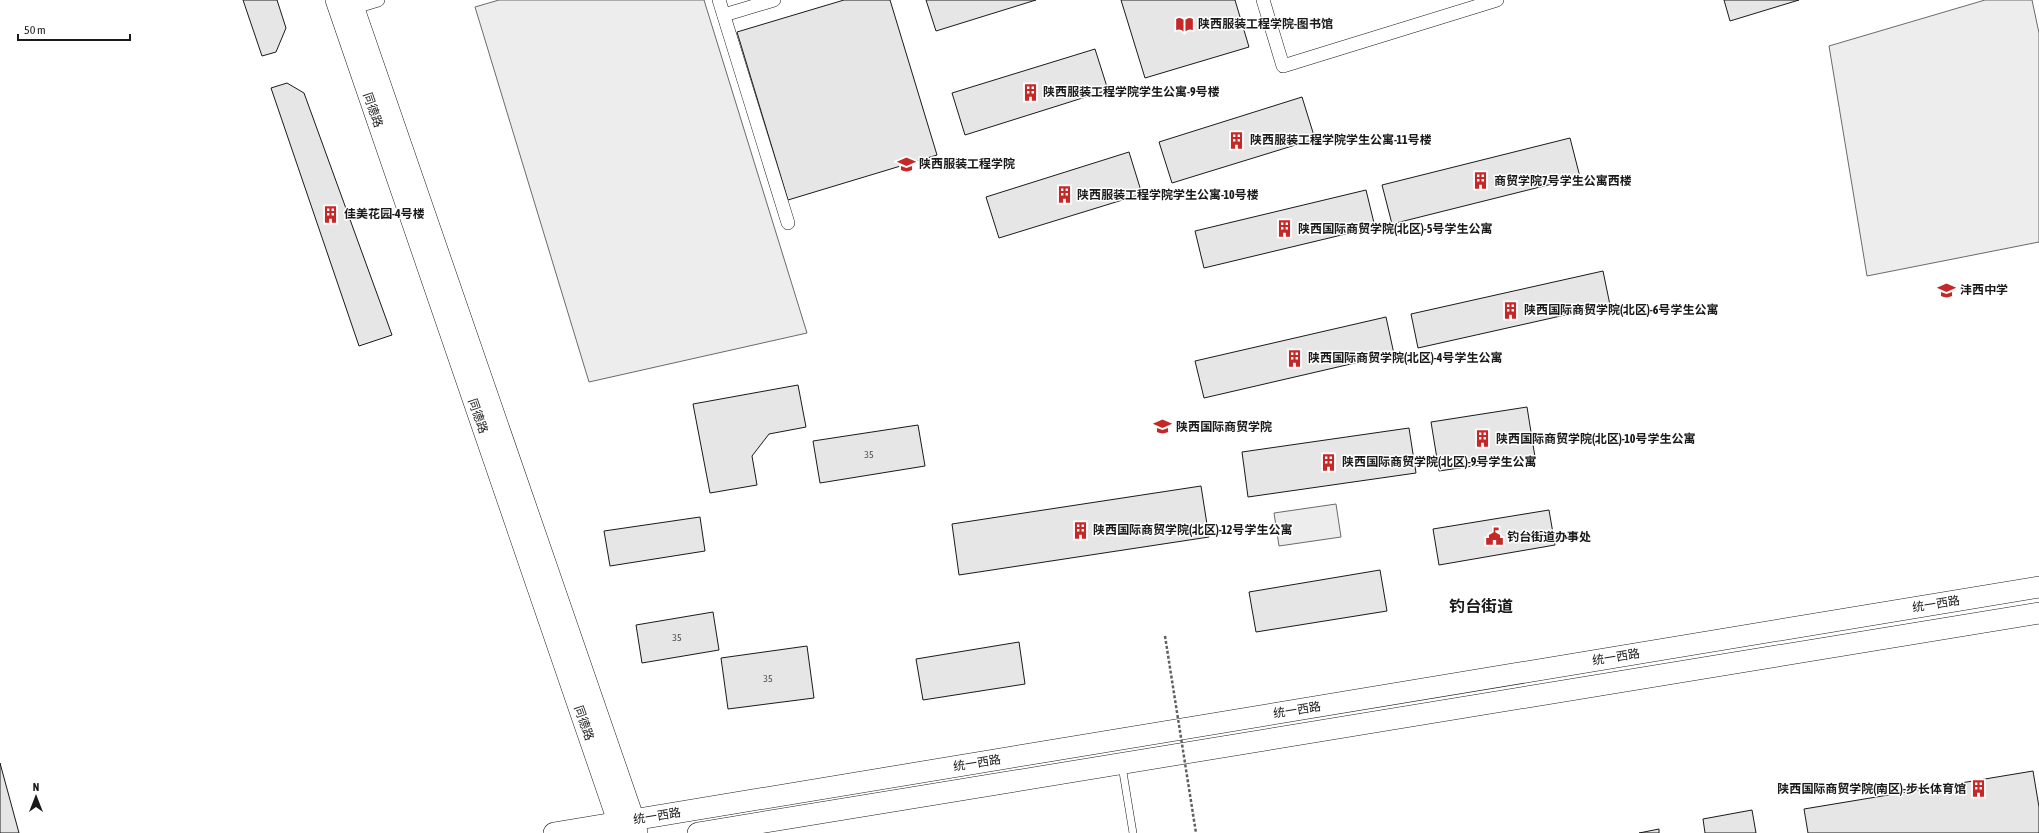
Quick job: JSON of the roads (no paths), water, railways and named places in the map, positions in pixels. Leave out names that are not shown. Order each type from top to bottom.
[{"type":"main road","name":"统一西路","points":[[554,833],[628,827],[2039,587]]},
{"type":"main road","name":"统一西路","points":[[698,833],[2039,613]]},
{"type":"street","name":"同德路","points":[[335,0],[628,827]]},
{"type":"street","points":[[354,3],[378,0]]},
{"type":"street","points":[[719,0],[788,223]]},
{"type":"street","points":[[724,15],[774,0]]},
{"type":"street","points":[[1263,0],[1283,66],[1497,0]]},
{"type":"street","name":"同德路","points":[[354,3],[628,827]]},
{"type":"lane","points":[[1122,764],[1133,833]]},
{"type":"place","name":"陕西服装工程学院-图书馆","points":[[1185,24]]},
{"type":"place","name":"陕西服装工程学院学生公寓-9号楼","points":[[1030,92]]},
{"type":"place","name":"陕西服装工程学院学生公寓-11号楼","points":[[1237,140]]},
{"type":"place","name":"陕西服装工程学院","points":[[906,164]]},
{"type":"place","name":"商贸学院7号学生公寓西楼","points":[[1481,181]]},
{"type":"place","name":"陕西服装工程学院学生公寓-10号楼","points":[[1064,195]]},
{"type":"place","name":"佳美花园-4号楼","points":[[331,214]]},
{"type":"place","name":"陕西国际商贸学院(北区)-5号学生公寓","points":[[1285,229]]},
{"type":"place","name":"沣西中学","points":[[1947,290]]},
{"type":"place","name":"陕西国际商贸学院(北区)-6号学生公寓","points":[[1511,310]]},
{"type":"place","name":"陕西国际商贸学院(北区)-4号学生公寓","points":[[1295,358]]},
{"type":"place","name":"陕西国际商贸学院","points":[[1163,427]]},
{"type":"place","name":"陕西国际商贸学院(北区)-10号学生公寓","points":[[1483,439]]},
{"type":"place","name":"陕西国际商贸学院(北区)-9号学生公寓","points":[[1329,462]]},
{"type":"place","name":"陕西国际商贸学院(北区)-12号学生公寓","points":[[1080,530]]},
{"type":"place","name":"钓台街道办事处","points":[[1494,537]]},
{"type":"place","name":"陕西国际商贸学院(南区)-步长体育馆","points":[[1979,789]]},
{"type":"district","name":"钓台街道","points":[[1481,606]]}]
